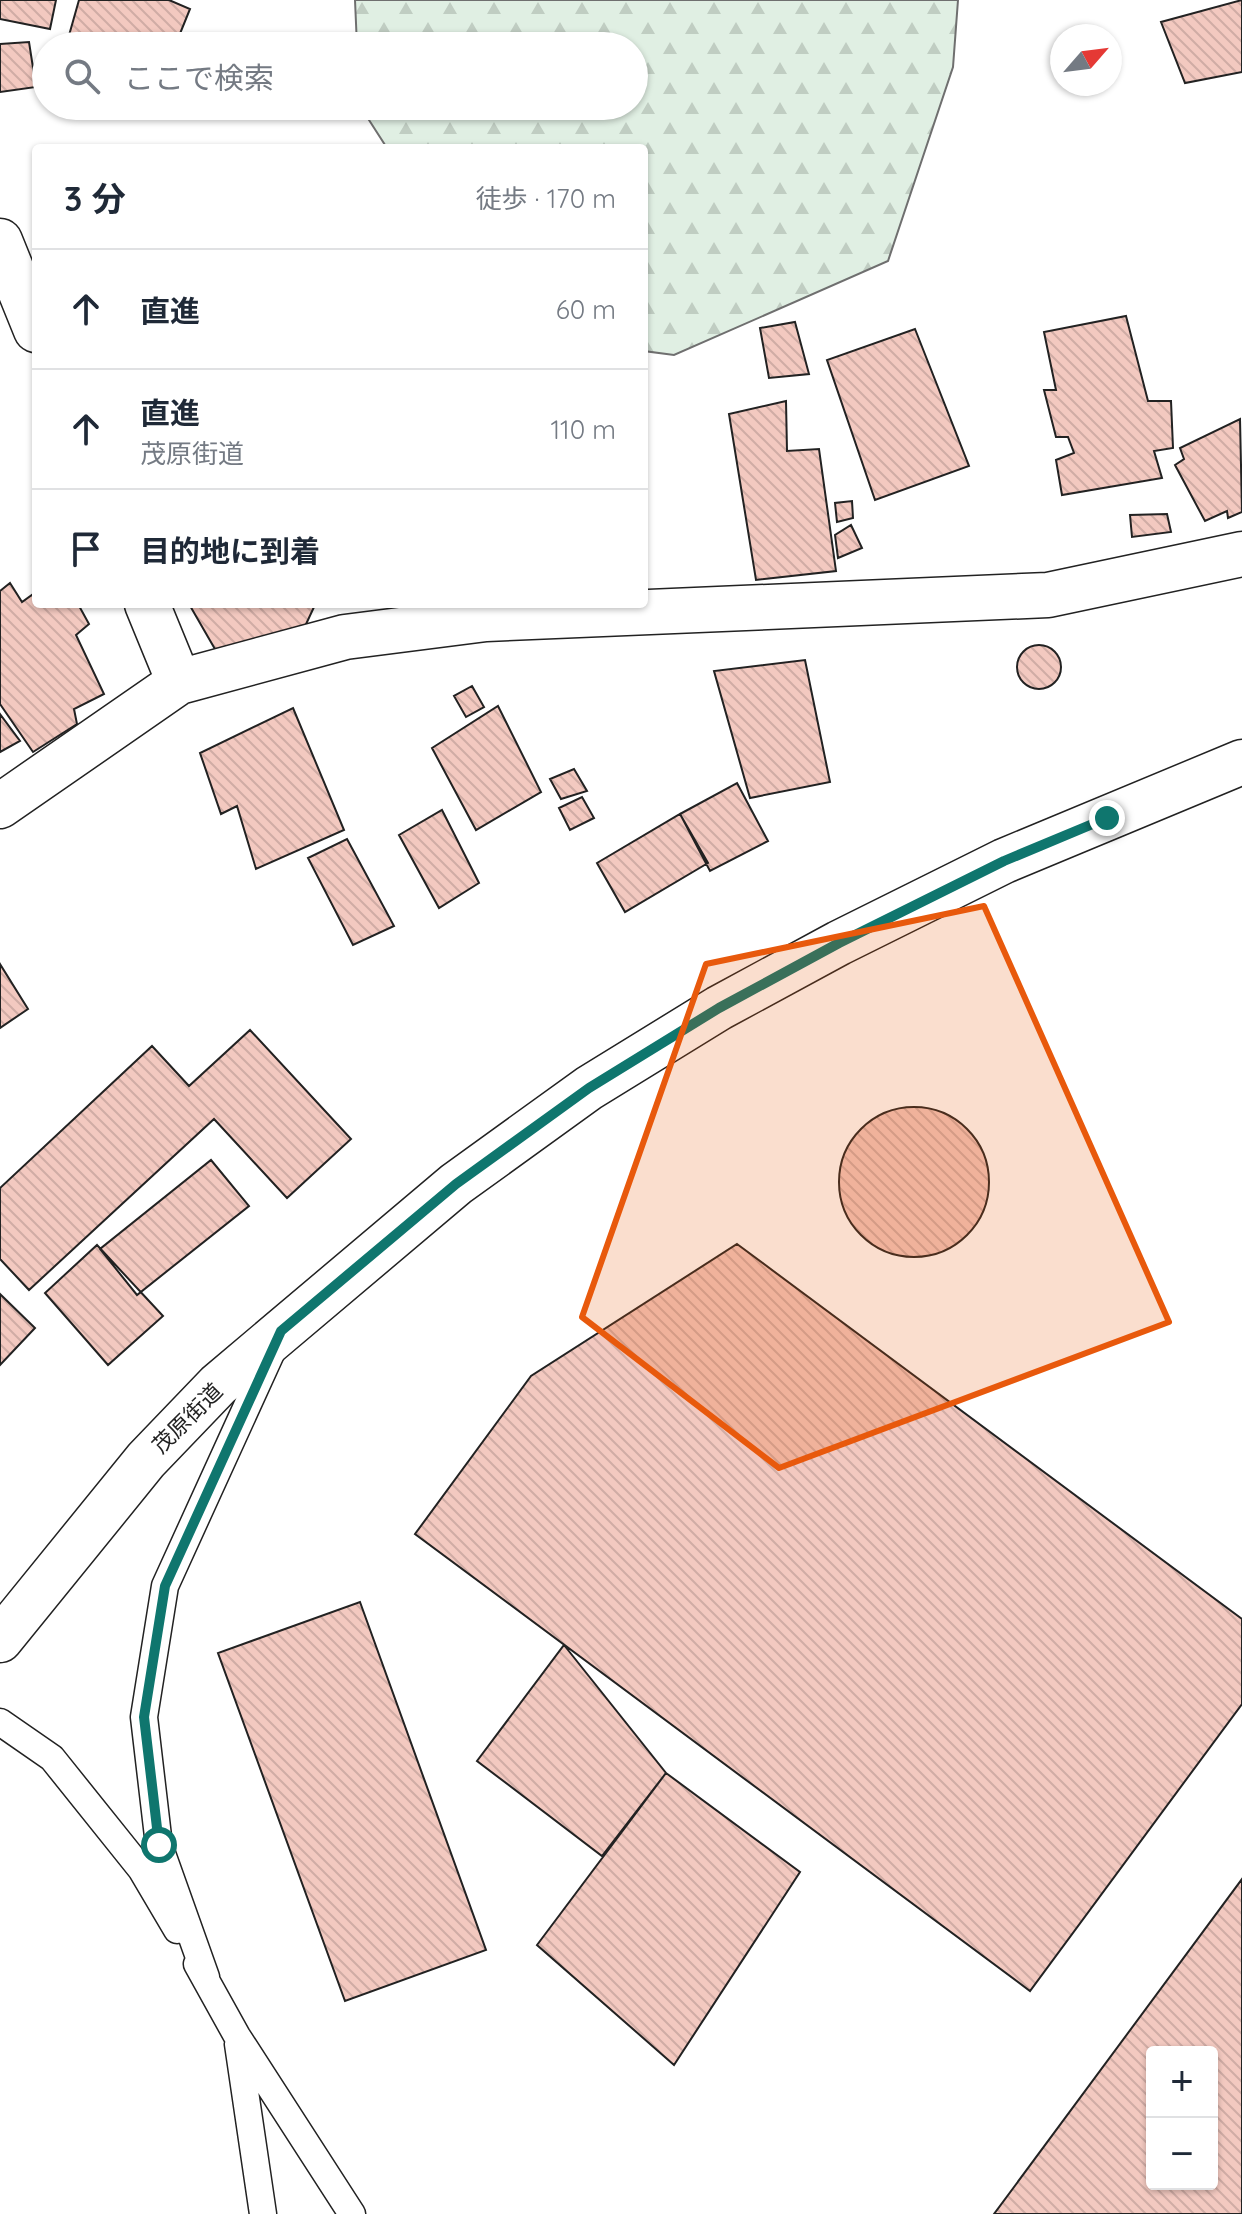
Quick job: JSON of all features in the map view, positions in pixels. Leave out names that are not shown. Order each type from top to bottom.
[{"type":"main road","points":[[0,241],[32,320]]},
{"type":"main road","points":[[0,806],[179,682],[345,637],[486,619],[1048,595],[1242,554]]},
{"type":"main road","points":[[149,608],[179,682]]},
{"type":"main road","name":"茂原街道","points":[[0,1640],[146,1460],[218,1385],[456,1184],[589,1088],[719,1008],[839,943],[1004,861],[1242,762]]},
{"type":"lane","points":[[206,1977],[159,1845],[144,1717],[165,1586],[281,1331]]},
{"type":"lane","points":[[0,1722],[52,1758],[141,1869],[206,1977],[237,2036],[352,2214]]},
{"type":"lane","points":[[237,2036],[263,2214]]},
{"type":"highlighted area","points":[[984,906],[1169,1322],[779,1468],[582,1317],[706,964]]},
{"type":"green space","points":[[355,0],[958,0],[953,67],[888,261],[674,355],[648,352],[648,144],[384,144],[369,120],[648,120],[648,32],[356,32]]},
{"type":"building","points":[[0,0],[56,0],[50,29],[0,19]]},
{"type":"building","points":[[79,0],[169,0],[190,9],[181,32],[70,32]]},
{"type":"building","points":[[1242,0],[1242,72],[1185,83],[1161,22]]},
{"type":"building","points":[[29,42],[32,88],[0,92],[0,44]]},
{"type":"building","points":[[1126,316],[1148,401],[1171,401],[1173,448],[1154,451],[1162,478],[1062,495],[1056,460],[1074,453],[1068,437],[1056,437],[1044,390],[1056,390],[1044,332]]},
{"type":"building","points":[[795,322],[809,374],[769,378],[760,328]]},
{"type":"building","points":[[915,329],[969,466],[875,500],[827,360]]},
{"type":"building","points":[[786,401],[787,451],[819,449],[836,571],[756,580],[729,414]]},
{"type":"building","points":[[1240,419],[1242,512],[1228,518],[1227,511],[1205,521],[1175,465],[1184,459],[1180,448]]},
{"type":"building","points":[[852,501],[853,518],[837,522],[835,503]]},
{"type":"building","points":[[1167,514],[1171,532],[1132,537],[1130,515]]},
{"type":"building","points":[[851,525],[862,548],[838,558],[835,535]]},
{"type":"building","points":[[10,583],[22,602],[32,595],[32,608],[80,608],[89,624],[76,635],[104,694],[74,709],[77,724],[33,752],[0,704],[0,591]]},
{"type":"building","points":[[191,608],[314,608],[301,635],[223,663]]},
{"type":"building","points":[[1039,645],[1054,652],[1061,667],[1054,682],[1039,689],[1024,682],[1017,667],[1024,652]]},
{"type":"building","points":[[805,660],[830,782],[750,798],[714,671]]},
{"type":"building","points":[[472,686],[484,707],[466,717],[454,696]]},
{"type":"building","points":[[498,706],[541,792],[476,830],[432,748]]},
{"type":"building","points":[[293,708],[344,830],[256,869],[237,806],[221,814],[200,753]]},
{"type":"building","points":[[0,714],[20,741],[0,752]]},
{"type":"building","points":[[574,769],[587,791],[561,799],[550,779]]},
{"type":"building","points":[[737,783],[768,841],[710,871],[680,814]]},
{"type":"building","points":[[582,797],[594,818],[570,830],[559,808]]},
{"type":"building","points":[[442,810],[479,883],[439,908],[399,835]]},
{"type":"building","points":[[680,814],[708,863],[625,912],[597,863]]},
{"type":"building","points":[[347,839],[394,926],[353,945],[308,858]]},
{"type":"building","points":[[0,964],[28,1009],[0,1028]]},
{"type":"building","points":[[250,1030],[351,1139],[287,1198],[214,1119],[29,1290],[0,1259],[0,1188],[152,1046],[189,1086]]},
{"type":"building","points":[[914,1107],[943,1113],[967,1129],[983,1153],[989,1182],[983,1211],[967,1235],[943,1251],[914,1257],[885,1251],[861,1235],[845,1211],[839,1182],[845,1153],[861,1129],[885,1113]]},
{"type":"building","points":[[211,1160],[249,1206],[137,1295],[100,1249]]},
{"type":"building","points":[[737,1244],[1242,1619],[1242,1704],[1030,1991],[415,1534],[531,1376]]},
{"type":"building","points":[[97,1245],[163,1316],[108,1365],[45,1293]]},
{"type":"building","points":[[0,1294],[35,1328],[0,1365]]},
{"type":"building","points":[[360,1602],[486,1950],[345,2001],[218,1653]]},
{"type":"building","points":[[564,1645],[666,1773],[602,1856],[477,1761]]},
{"type":"building","points":[[666,1773],[800,1872],[674,2065],[537,1945]]},
{"type":"building","points":[[1242,1879],[1242,2214],[994,2214]]},
{"type":"route","points":[[159,1845],[144,1717],[165,1586],[281,1331],[456,1184],[589,1088],[719,1008],[839,943],[1004,861],[1107,818]]}]
